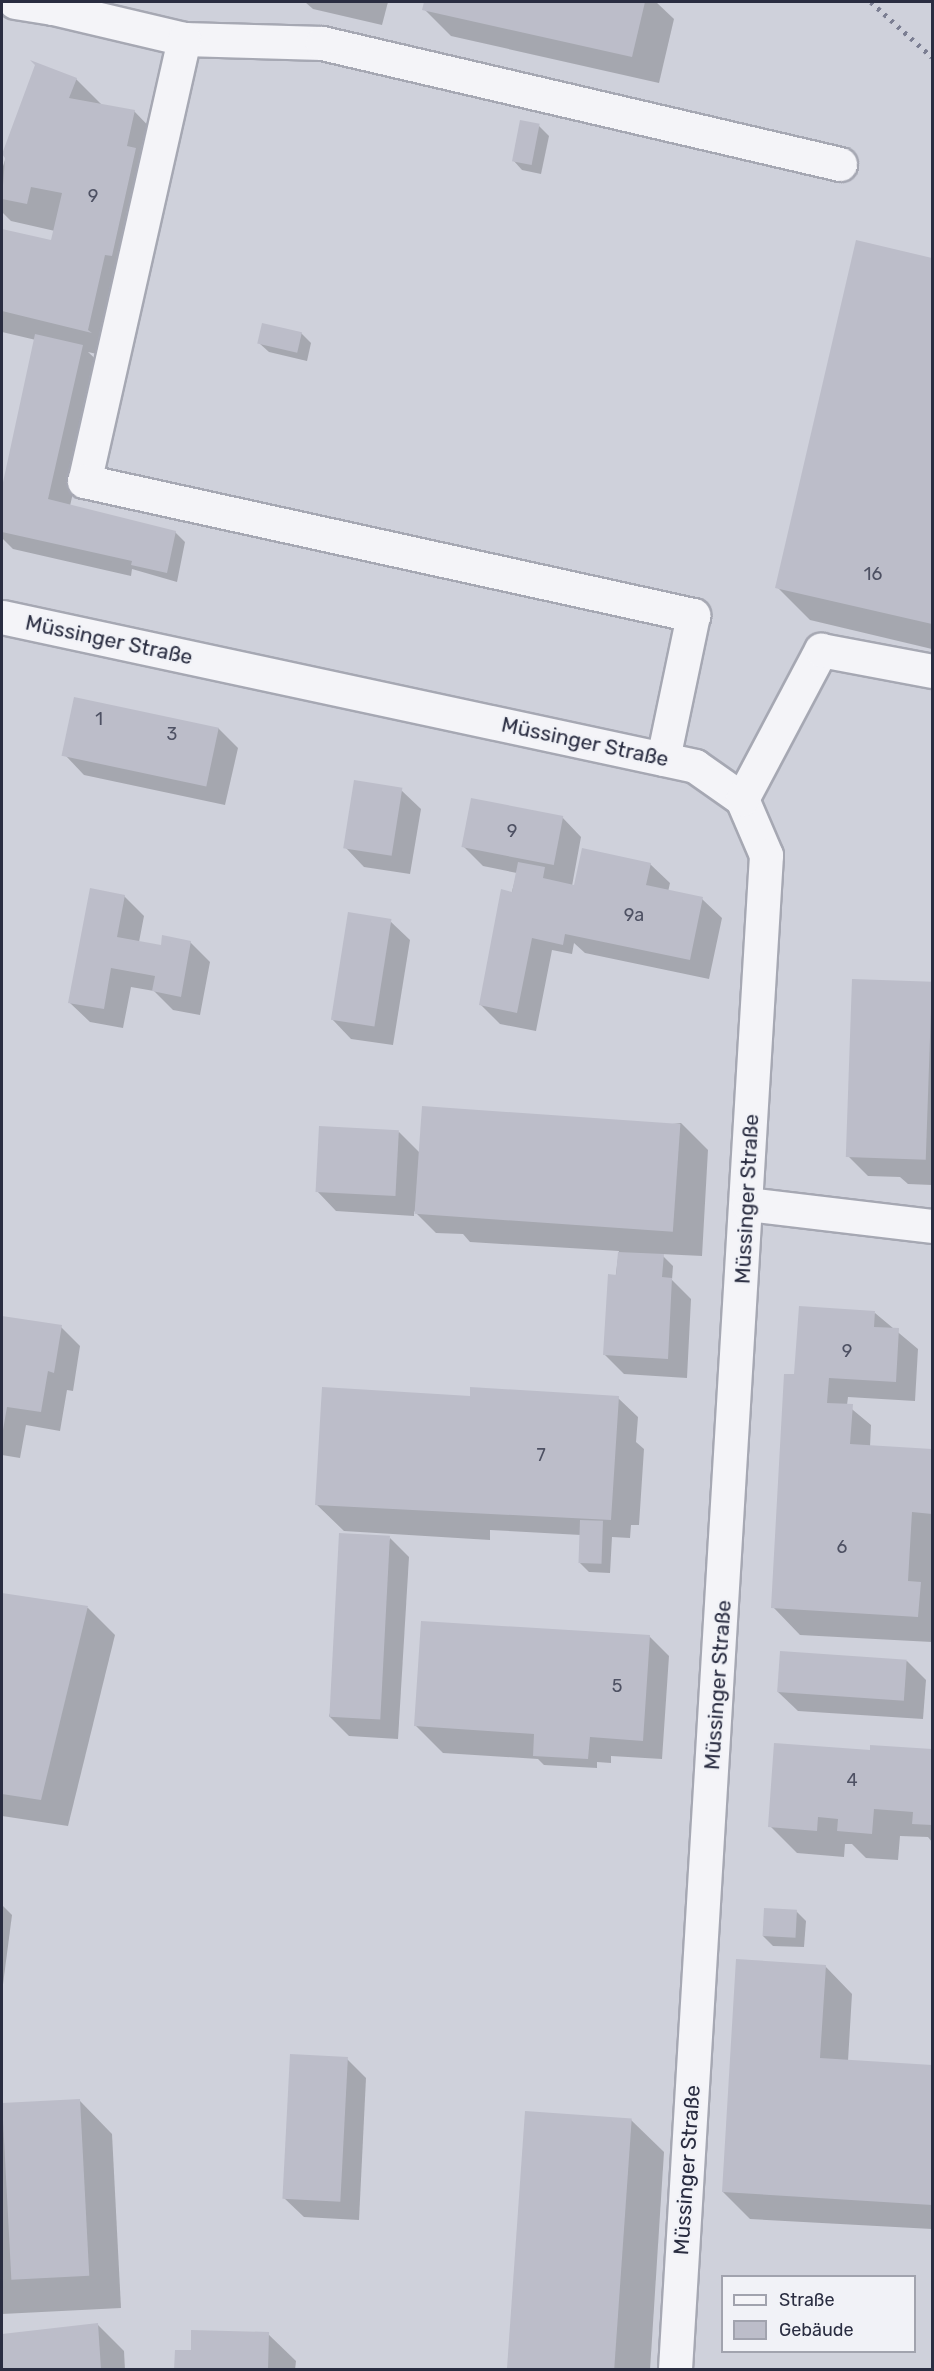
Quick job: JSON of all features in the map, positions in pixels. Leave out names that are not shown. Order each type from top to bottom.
[{"type":"street","points":[[15,2],[56,5],[184,39],[322,43],[840,164]]},
{"type":"street","points":[[184,39],[84,481],[693,615],[663,759]]},
{"type":"street","name":"Müssinger Straße","points":[[2,617],[695,766],[742,799],[766,855],[748,1204],[675,2370]]},
{"type":"street","points":[[742,799],[821,650],[933,671]]},
{"type":"street","points":[[748,1204],[933,1226]]},
{"type":"shaded area","points":[[2,2],[932,2],[932,2369],[2,2370]]},
{"type":"building","points":[[424,2],[645,2],[632,57],[422,10]]},
{"type":"building","points":[[30,60],[77,78],[69,98],[135,110],[127,146],[136,148],[112,256],[105,255],[88,330],[92,333],[2,311],[2,229],[51,240],[62,193],[31,187],[27,204],[2,199],[5,158],[2,154],[35,65]]},
{"type":"building","points":[[520,120],[540,124],[532,165],[512,161]]},
{"type":"building","points":[[856,240],[932,258],[932,624],[775,588]]},
{"type":"building","points":[[262,323],[302,332],[297,353],[257,343]]},
{"type":"building","points":[[35,334],[83,345],[48,499],[176,531],[167,573],[131,565],[132,561],[2,532],[2,487]]},
{"type":"building","points":[[74,697],[219,728],[206,786],[62,756]]},
{"type":"building","points":[[354,780],[402,788],[392,856],[343,848]]},
{"type":"building","points":[[471,798],[563,816],[554,865],[461,847]]},
{"type":"building","points":[[582,848],[651,863],[646,885],[703,897],[690,960],[565,934],[563,945],[532,938],[517,1013],[479,1005],[501,889],[512,892],[518,862],[545,867],[543,878],[574,885]]},
{"type":"building","points":[[90,888],[125,895],[117,937],[161,945],[162,935],[191,941],[181,997],[152,991],[155,976],[111,968],[104,1009],[68,1003]]},
{"type":"building","points":[[348,912],[391,919],[374,1027],[331,1020]]},
{"type":"building","points":[[852,979],[932,982],[926,1160],[846,1157]]},
{"type":"building","points":[[422,1106],[680,1124],[673,1232],[414,1214]]},
{"type":"building","points":[[319,1126],[399,1130],[395,1196],[316,1192]]},
{"type":"building","points":[[618,1252],[664,1254],[662,1277],[672,1278],[668,1359],[603,1355],[608,1274],[616,1275]]},
{"type":"building","points":[[799,1306],[875,1311],[874,1327],[899,1328],[896,1382],[829,1378],[827,1403],[853,1404],[850,1444],[932,1449],[932,1514],[912,1512],[908,1581],[921,1582],[918,1617],[771,1608],[784,1374],[794,1374]]},
{"type":"building","points":[[2,1316],[62,1325],[54,1373],[48,1371],[41,1412],[7,1407],[3,1430]]},
{"type":"building","points":[[322,1387],[470,1396],[470,1387],[619,1396],[611,1520],[315,1505]]},
{"type":"building","points":[[580,1520],[603,1521],[601,1564],[578,1563]]},
{"type":"building","points":[[339,1533],[390,1536],[380,1719],[329,1717]]},
{"type":"building","points":[[2,1593],[88,1606],[41,1800],[2,1794]]},
{"type":"building","points":[[421,1621],[650,1635],[643,1741],[590,1737],[588,1759],[533,1756],[534,1734],[414,1726]]},
{"type":"building","points":[[780,1651],[907,1660],[904,1701],[777,1692]]},
{"type":"building","points":[[774,1743],[870,1750],[870,1745],[932,1749],[932,1825],[912,1824],[913,1812],[874,1809],[872,1834],[837,1831],[838,1819],[818,1817],[817,1831],[768,1827]]},
{"type":"building","points":[[764,1908],[797,1910],[795,1938],[763,1936]]},
{"type":"building","points":[[736,1959],[826,1965],[820,2058],[932,2065],[932,2205],[722,2192]]},
{"type":"building","points":[[290,2054],[348,2057],[340,2202],[282,2199]]},
{"type":"building","points":[[80,2099],[89,2276],[11,2280],[2,2103]]},
{"type":"building","points":[[525,2111],[632,2118],[614,2370],[507,2370]]},
{"type":"building","points":[[98,2323],[101,2370],[2,2370],[2,2334]]},
{"type":"building","points":[[191,2330],[269,2332],[268,2370],[174,2370],[175,2350],[191,2350]]},
{"type":"railway","points":[[871,2],[932,57]]}]
